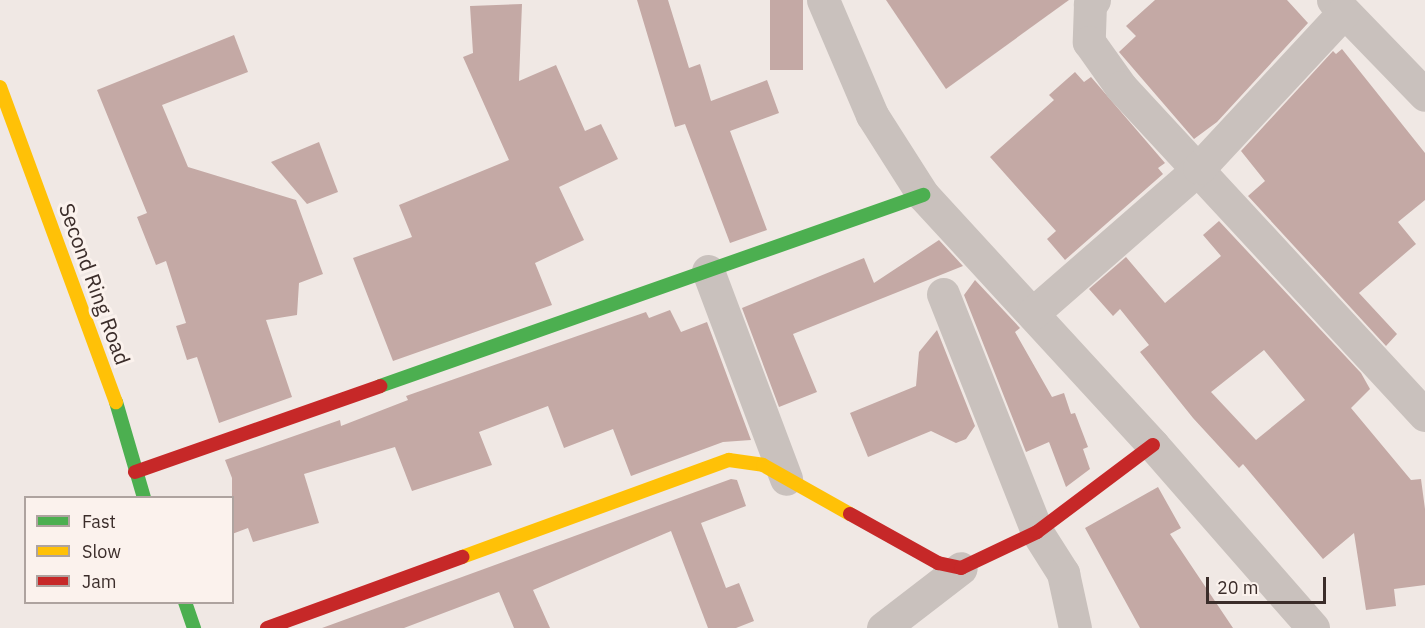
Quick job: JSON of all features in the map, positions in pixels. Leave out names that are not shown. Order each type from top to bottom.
[{"type":"street","points":[[823,0],[872,115],[923,195],[1153,445],[1313,628]]},
{"type":"street","points":[[1094,0],[1090,4],[1089,42],[1121,87],[1199,168],[1425,415]]},
{"type":"street","points":[[1033,313],[1199,168],[1338,6],[1422,86]]},
{"type":"street","name":"Second Ring Road","points":[[0,87],[83,307],[131,444],[135,472],[143,496]]},
{"type":"street","points":[[135,472],[923,195]]},
{"type":"street","points":[[708,271],[786,479]]},
{"type":"street","points":[[942,294],[1037,532],[1063,573],[1075,628]]},
{"type":"street","points":[[883,628],[961,568],[1037,532],[1153,445]]},
{"type":"street","points":[[267,628],[729,460],[763,465],[938,563],[961,568]]},
{"type":"street","points":[[185,604],[194,628]]},
{"type":"building","points":[[637,0],[668,0],[689,68],[700,64],[711,101],[767,80],[779,113],[730,131],[767,230],[730,243],[685,124],[675,127]]},
{"type":"building","points":[[770,0],[803,0],[803,70],[770,70]]},
{"type":"building","points":[[886,0],[1069,0],[946,89]]},
{"type":"building","points":[[1155,0],[1287,0],[1308,23],[1217,122],[1194,139],[1119,52],[1136,36],[1126,26]]},
{"type":"building","points":[[522,4],[519,81],[556,65],[585,131],[601,124],[618,159],[559,187],[584,240],[535,263],[552,305],[393,361],[353,258],[412,237],[399,205],[509,160],[463,57],[473,53],[470,6]]},
{"type":"building","points":[[234,35],[248,72],[162,105],[188,167],[296,200],[323,274],[299,283],[297,315],[266,320],[292,397],[219,423],[197,357],[187,360],[176,326],[186,323],[166,261],[156,265],[137,217],[147,213],[97,90]]},
{"type":"building","points":[[1342,49],[1425,153],[1425,200],[1398,222],[1416,244],[1359,293],[1397,334],[1386,346],[1248,196],[1265,181],[1241,151],[1333,51],[1336,54]]},
{"type":"building","points":[[1075,72],[1084,82],[1091,77],[1165,163],[1158,168],[1163,174],[1065,260],[1047,239],[1056,231],[990,157],[1054,100],[1049,95]]},
{"type":"building","points":[[319,142],[338,192],[307,204],[271,162]]},
{"type":"building","points":[[1219,221],[1361,373],[1370,389],[1351,408],[1411,480],[1421,479],[1425,509],[1425,585],[1394,589],[1396,606],[1366,610],[1354,533],[1323,559],[1243,464],[1239,468],[1193,418],[1140,352],[1149,345],[1120,309],[1113,316],[1089,289],[1126,257],[1165,303],[1221,256],[1203,235]],"holes":[[[1264,350],[1305,400],[1256,440],[1211,392]]]},
{"type":"building","points":[[939,240],[963,266],[793,334],[817,392],[779,407],[742,308],[864,258],[874,283]]},
{"type":"building","points":[[975,280],[1020,328],[1015,332],[1052,397],[1064,393],[1071,414],[1075,413],[1088,447],[1083,449],[1090,469],[1066,487],[1049,442],[1026,452],[964,295]]},
{"type":"building","points":[[670,310],[681,332],[707,322],[751,440],[723,442],[631,476],[613,429],[564,448],[548,406],[479,432],[492,465],[412,491],[395,447],[304,474],[319,523],[253,542],[248,528],[234,533],[232,478],[225,460],[340,420],[341,426],[408,400],[406,396],[646,312],[649,318]]},
{"type":"building","points":[[937,330],[975,426],[966,439],[956,443],[931,431],[868,457],[850,413],[916,386],[919,352]]},
{"type":"building","points":[[731,479],[737,480],[746,506],[701,523],[726,588],[739,583],[754,621],[736,628],[708,628],[671,531],[533,590],[550,628],[514,628],[499,592],[404,628],[322,628]]},
{"type":"building","points":[[1158,487],[1181,528],[1170,534],[1233,628],[1140,628],[1085,528]]},
{"type":"traffic: fast","points":[[380,386],[923,195]]},
{"type":"traffic: fast","points":[[116,402],[143,496]]},
{"type":"traffic: fast","points":[[186,604],[194,628]]},
{"type":"traffic: slow","points":[[0,87],[116,402]]},
{"type":"traffic: slow","points":[[462,557],[729,460],[763,465],[850,514]]},
{"type":"traffic: jam","points":[[135,472],[380,386]]},
{"type":"traffic: jam","points":[[850,514],[938,563],[961,568],[1037,532],[1153,445]]},
{"type":"traffic: jam","points":[[267,628],[462,557]]}]
